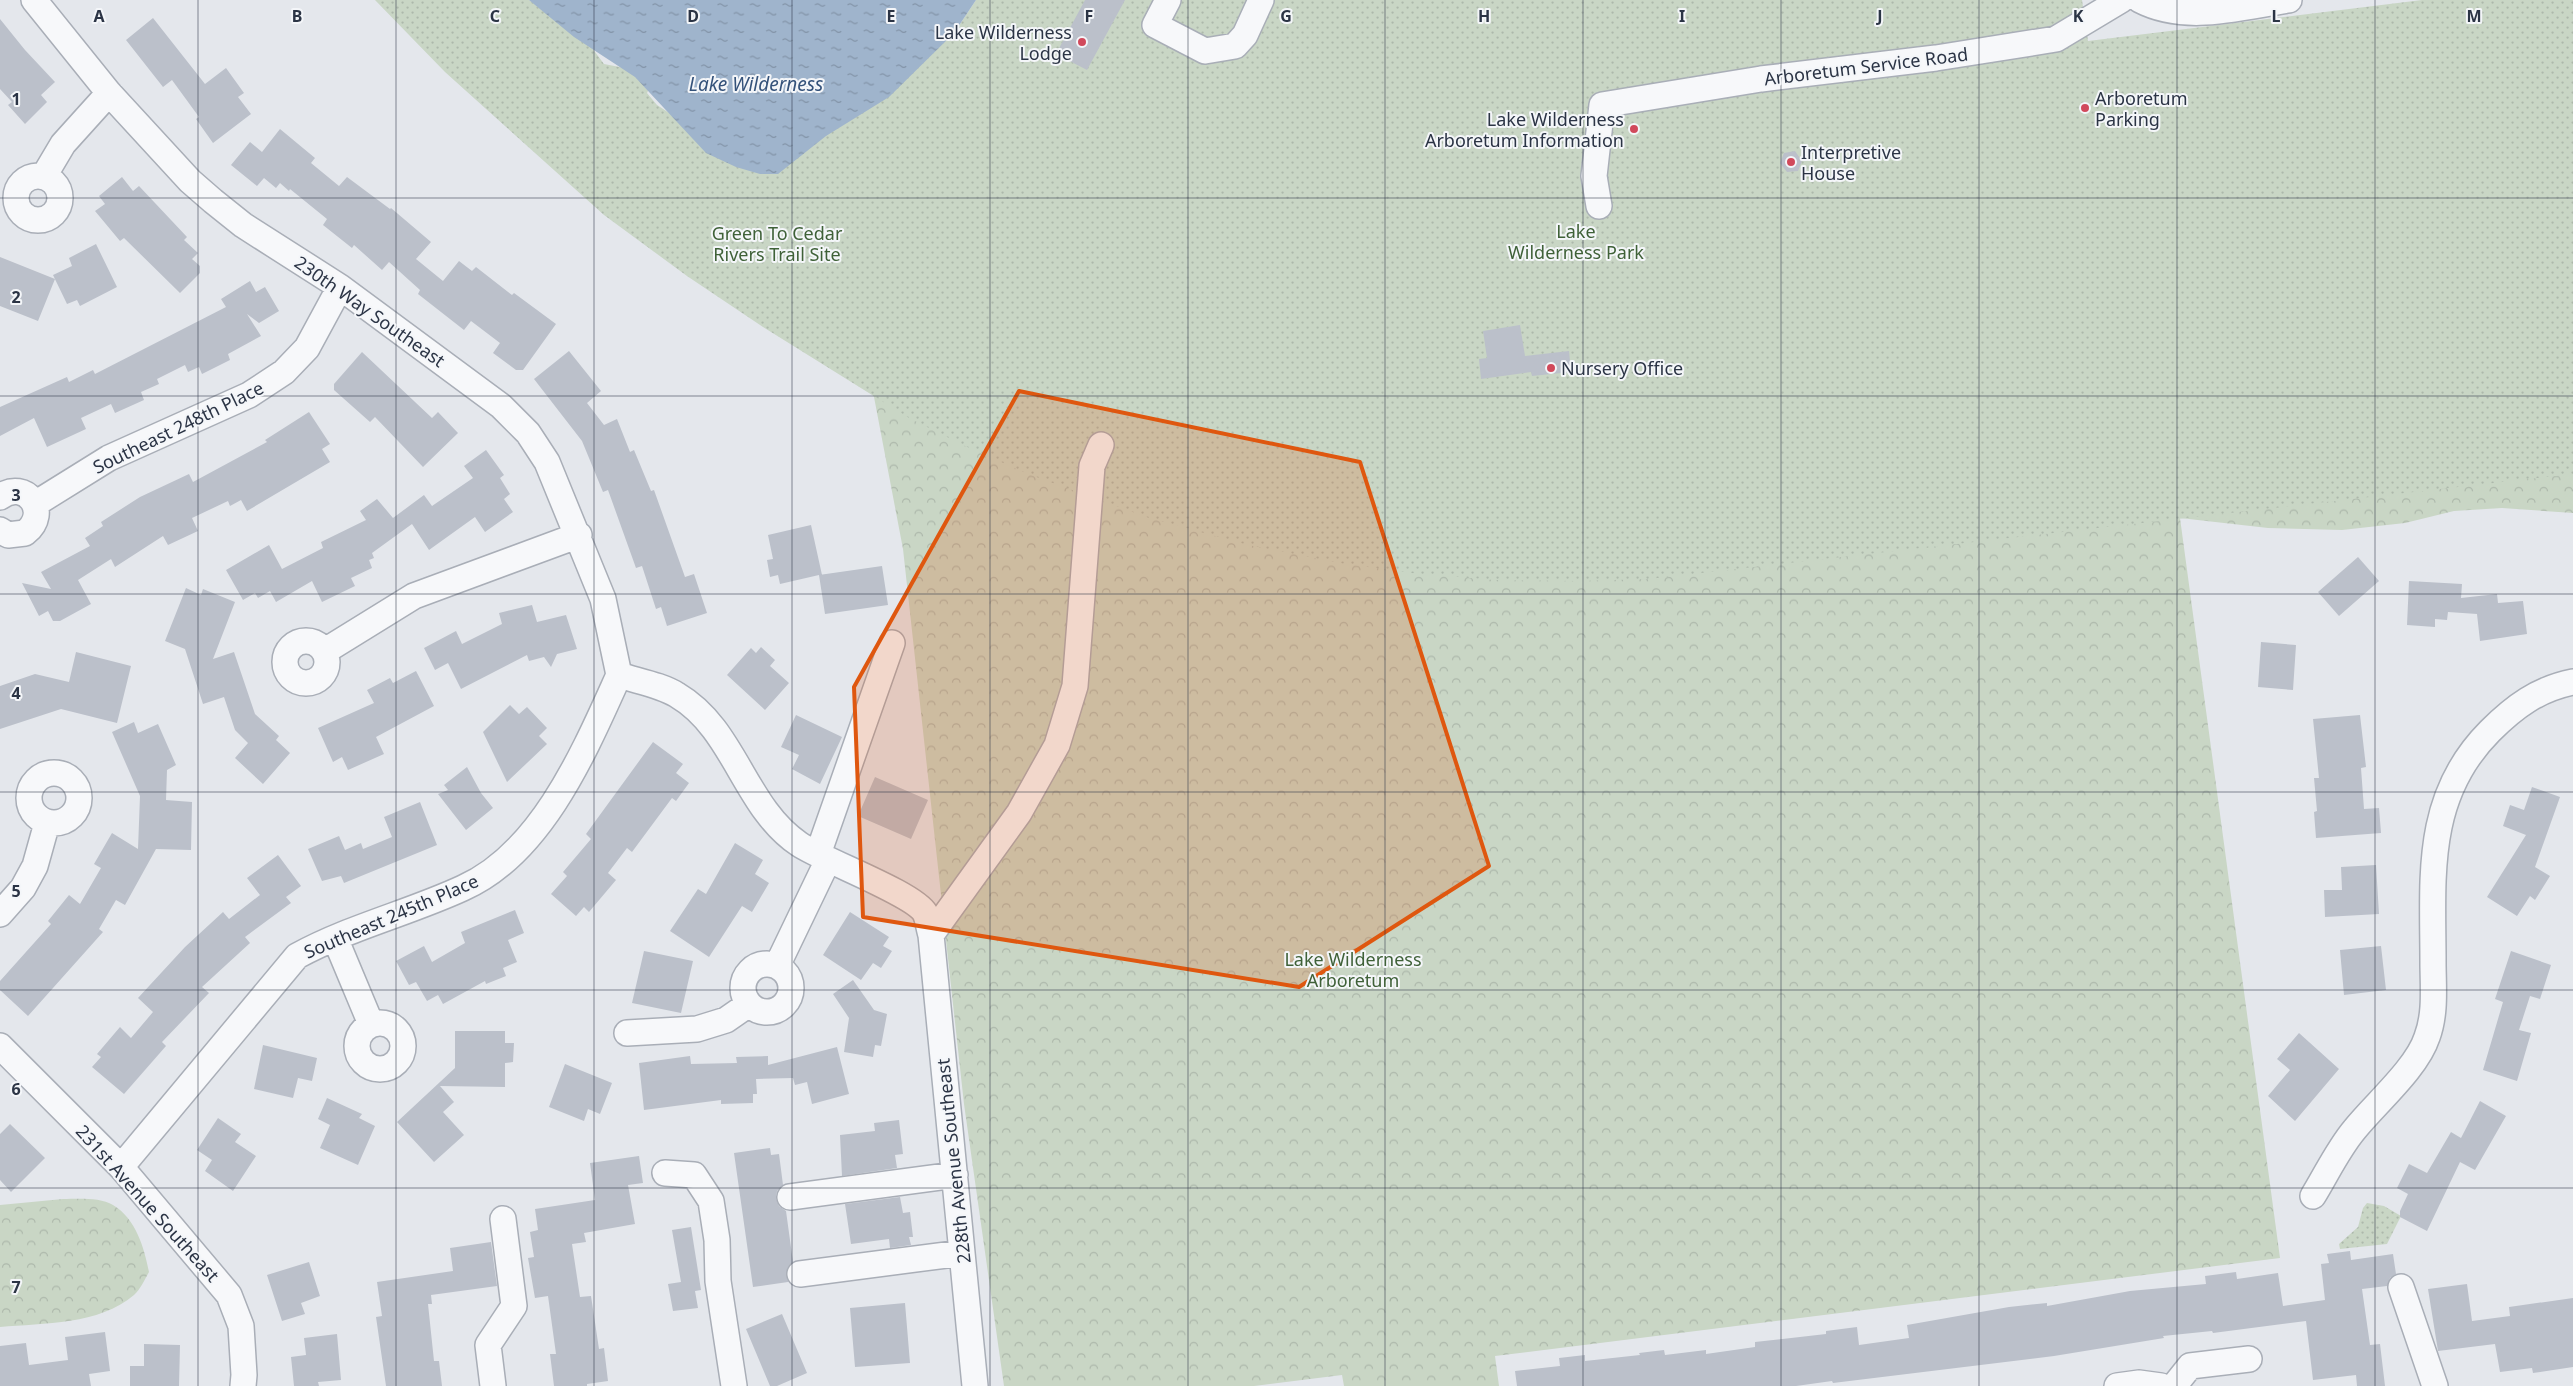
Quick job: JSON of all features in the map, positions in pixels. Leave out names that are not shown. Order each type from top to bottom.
[{"type":"street","name":"230th Way Southeast","points":[[34,0],[109,94],[190,181],[243,225],[340,287],[501,406],[528,433],[547,462],[602,598],[619,675]]},
{"type":"street","points":[[1168,0],[1155,25],[1205,51],[1235,46],[1245,35],[1261,0]]},
{"type":"street","name":"Arboretum Service Road","points":[[1599,206],[1594,176],[1602,105],[1761,79],[1936,58],[2056,39],[2121,0]]},
{"type":"street","points":[[2140,0],[2163,9],[2204,12],[2290,0]]},
{"type":"street","points":[[44,176],[63,144],[109,94]]},
{"type":"street","name":"Southeast 248th Place","points":[[34,504],[109,458],[249,394],[284,372],[306,348],[340,287]]},
{"type":"street","points":[[931,935],[1019,813],[1057,744],[1075,686],[1092,466],[1101,445]]},
{"type":"street","points":[[0,497],[13,492],[21,493],[34,504],[36,521],[25,534],[8,535],[0,530]]},
{"type":"street","points":[[325,651],[414,596],[578,535]]},
{"type":"street","points":[[777,966],[823,857],[892,643]]},
{"type":"street","name":"228th Avenue Southeast","points":[[619,675],[676,694],[700,714],[718,733],[781,830],[799,844],[918,905],[925,914],[931,935],[976,1386]]},
{"type":"street","name":"Southeast 245th Place","points":[[121,1167],[297,956],[335,938],[464,888],[511,858],[540,822],[584,754],[619,675]]},
{"type":"street","points":[[2313,1196],[2353,1131],[2418,1057],[2428,1037],[2434,1007],[2433,857],[2439,822],[2447,792],[2480,741],[2513,708],[2542,691],[2573,682]]},
{"type":"street","points":[[0,914],[23,888],[31,874],[47,823]]},
{"type":"street","points":[[335,938],[371,1024]]},
{"type":"street","points":[[759,965],[777,966],[790,980],[791,989],[783,1006],[766,1012],[756,1009],[749,1004],[743,986],[745,977],[759,965]]},
{"type":"street","points":[[627,1033],[697,1029],[726,1020],[749,1004]]},
{"type":"street","name":"231st Avenue Southeast","points":[[0,1046],[121,1167],[229,1295],[241,1326],[243,1386]]},
{"type":"street","points":[[665,1173],[694,1175],[710,1201],[717,1240],[718,1281],[726,1320],[734,1386]]},
{"type":"street","points":[[790,1197],[955,1175]]},
{"type":"street","points":[[494,1386],[488,1345],[514,1306],[503,1220]]},
{"type":"street","points":[[800,1274],[962,1253]]},
{"type":"street","points":[[2401,1287],[2434,1386]]},
{"type":"street","points":[[2174,1386],[2190,1366],[2249,1359]]},
{"type":"street","points":[[2117,1386],[2139,1383],[2161,1386]]},
{"type":"highlighted area","points":[[1019,391],[1360,462],[1489,866],[1299,987],[863,917],[854,687]]},
{"type":"green space","name":"Lake Wilderness Park","points":[[375,0],[529,0],[577,28],[604,64],[656,74],[647,93],[657,105],[686,124],[954,33],[976,0],[2082,0],[2088,41],[2422,0],[2573,0],[2573,474],[1649,579],[1577,581],[1494,580],[1411,573],[1339,563],[1248,545],[1149,518],[1028,474],[965,446],[909,418],[763,327],[687,276],[604,215],[445,72]]},
{"type":"green space","points":[[2573,0],[2573,513],[2502,508],[2454,511],[2405,523],[2342,530],[2268,528],[2180,518],[2280,1258],[1495,1356],[1499,1386],[1344,1386],[1342,1375],[1254,1386],[1004,1386],[964,1104],[903,549],[874,397],[854,363],[675,131],[1186,175]]},
{"type":"green space","points":[[63,1199],[88,1199],[108,1202],[121,1211],[138,1234],[149,1272],[134,1295],[120,1305],[104,1312],[70,1321],[0,1327],[0,1205]]},
{"type":"green space","points":[[2367,1203],[2384,1206],[2401,1216],[2387,1244],[2340,1249],[2339,1244],[2358,1227],[2363,1208]]},
{"type":"water","name":"Lake Wilderness","points":[[529,0],[976,0],[954,33],[889,97],[826,136],[778,174],[760,174],[736,167],[706,153],[635,77],[574,37]]},
{"type":"building","name":"Lake Wilderness Lodge","points":[[1085,0],[1125,0],[1087,70],[1056,54]]},
{"type":"building","points":[[153,18],[205,84],[226,68],[244,93],[238,97],[251,114],[213,143],[196,119],[199,117],[172,80],[163,87],[126,40]]},
{"type":"building","points":[[0,19],[25,50],[55,82],[41,95],[47,102],[25,124],[8,105],[12,102],[0,89]]},
{"type":"building","points":[[280,129],[315,158],[311,163],[339,186],[347,177],[391,208],[431,242],[416,259],[443,281],[459,261],[472,271],[476,267],[512,295],[514,293],[556,324],[523,370],[516,370],[493,353],[500,343],[471,321],[464,330],[418,294],[420,290],[389,262],[382,270],[354,245],[352,248],[323,225],[327,219],[290,189],[289,191],[280,183],[276,188],[264,178],[257,186],[231,165],[250,142],[262,152]]},
{"type":"building","name":"Interpretive House","points":[[1795,151],[1802,161],[1798,171],[1787,172],[1780,163],[1784,153]]},
{"type":"building","points":[[122,177],[133,191],[139,186],[187,237],[184,240],[198,253],[192,259],[200,266],[200,273],[180,293],[124,238],[120,241],[95,211],[105,204],[99,196]]},
{"type":"building","points":[[96,244],[117,287],[80,306],[77,300],[67,304],[53,275],[72,266],[69,258]]},
{"type":"building","points":[[0,257],[55,279],[38,321],[0,306]]},
{"type":"building","points":[[250,281],[256,292],[265,287],[279,311],[259,323],[247,314],[261,336],[228,354],[230,360],[202,374],[199,367],[188,372],[185,365],[157,379],[159,384],[141,392],[144,400],[115,413],[111,404],[81,418],[86,429],[47,447],[34,418],[0,436],[0,407],[67,377],[69,382],[93,370],[95,374],[226,307],[221,299]]},
{"type":"building","points":[[1520,325],[1525,356],[1569,351],[1571,372],[1532,376],[1531,372],[1481,379],[1479,359],[1487,358],[1483,331]]},
{"type":"building","points":[[569,351],[601,391],[587,403],[604,425],[617,419],[630,452],[634,450],[651,491],[654,490],[685,577],[694,574],[707,613],[667,626],[661,607],[656,609],[642,566],[636,568],[608,490],[603,492],[582,441],[534,379]]},
{"type":"building","points":[[362,352],[432,418],[438,412],[458,433],[423,467],[375,417],[370,422],[334,390],[334,384]]},
{"type":"building","points":[[309,412],[330,444],[322,449],[330,462],[247,511],[241,500],[230,506],[228,501],[192,518],[198,531],[168,545],[163,536],[115,567],[111,559],[78,580],[91,604],[60,621],[53,621],[48,611],[39,616],[22,583],[51,589],[41,572],[90,546],[85,538],[103,526],[101,522],[140,497],[189,474],[193,482],[267,442],[265,440]]},
{"type":"building","points":[[486,450],[504,475],[500,478],[510,494],[504,499],[513,512],[485,532],[475,517],[429,550],[412,524],[372,553],[374,558],[369,560],[372,568],[351,578],[355,586],[322,602],[312,581],[276,602],[270,591],[258,598],[255,593],[243,600],[226,570],[269,545],[282,569],[323,548],[321,542],[366,520],[360,511],[377,499],[393,518],[424,495],[432,506],[473,478],[464,466]]},
{"type":"building","points":[[811,525],[822,575],[882,566],[888,605],[825,614],[819,575],[780,584],[778,575],[770,577],[767,560],[773,559],[768,535]]},
{"type":"building","points":[[2358,557],[2379,581],[2339,616],[2318,592]]},
{"type":"building","points":[[2409,581],[2462,584],[2461,598],[2497,594],[2498,603],[2523,601],[2527,634],[2480,641],[2477,614],[2448,612],[2447,620],[2435,619],[2435,627],[2407,625]]},
{"type":"building","points":[[186,588],[201,595],[203,589],[235,602],[213,659],[234,652],[255,714],[279,736],[276,740],[290,753],[263,784],[235,758],[248,743],[235,730],[224,697],[203,704],[185,649],[165,641]]},
{"type":"building","points":[[532,605],[537,622],[566,615],[577,649],[557,654],[551,667],[544,657],[529,661],[527,655],[461,689],[448,663],[435,670],[424,648],[456,631],[462,644],[502,624],[499,613]]},
{"type":"building","points":[[2261,642],[2296,645],[2293,690],[2258,687]]},
{"type":"building","points":[[761,647],[775,660],[770,666],[789,683],[765,710],[727,675],[751,648],[756,653]]},
{"type":"building","points":[[76,652],[131,666],[117,723],[61,709],[0,729],[0,686],[35,674],[69,682]]},
{"type":"building","points":[[416,671],[434,706],[376,737],[384,754],[348,770],[342,757],[333,762],[318,728],[374,703],[367,690],[390,678],[393,683]]},
{"type":"building","points":[[510,705],[519,714],[527,707],[547,728],[539,736],[547,744],[507,782],[483,732]]},
{"type":"building","points":[[796,715],[842,737],[820,784],[792,769],[799,755],[781,747]]},
{"type":"building","points":[[2360,715],[2366,767],[2361,768],[2364,809],[2379,808],[2381,833],[2316,838],[2314,812],[2317,811],[2314,778],[2319,778],[2313,719]]},
{"type":"building","points":[[134,722],[138,733],[158,724],[176,765],[167,770],[166,800],[192,802],[191,850],[156,849],[125,905],[116,900],[99,929],[103,932],[28,1016],[0,990],[0,981],[51,924],[48,921],[69,895],[80,904],[101,868],[94,864],[112,833],[138,849],[140,796],[112,732]]},
{"type":"building","points":[[653,742],[683,764],[676,773],[689,783],[676,801],[672,798],[632,852],[627,848],[608,873],[616,880],[589,912],[584,907],[576,916],[551,894],[567,876],[563,872],[591,839],[586,834]]},
{"type":"building","points":[[467,767],[481,793],[493,808],[466,830],[438,794],[448,790],[444,785]]},
{"type":"building","points":[[875,777],[928,800],[911,839],[858,816]]},
{"type":"building","points":[[2532,787],[2560,797],[2535,867],[2550,876],[2535,900],[2530,896],[2517,916],[2487,897],[2526,835],[2503,826],[2510,805],[2524,810]]},
{"type":"building","points":[[420,802],[437,845],[344,883],[341,876],[322,881],[308,849],[339,836],[345,850],[361,843],[363,849],[392,837],[384,817]]},
{"type":"building","points":[[735,843],[763,860],[755,874],[769,883],[752,912],[742,906],[709,957],[670,931],[698,889],[706,894]]},
{"type":"building","points":[[278,855],[301,886],[286,897],[291,903],[245,937],[250,943],[202,987],[209,993],[162,1042],[166,1046],[124,1094],[92,1067],[101,1057],[97,1054],[120,1027],[131,1038],[153,1012],[138,998],[185,947],[223,912],[229,919],[260,895],[247,878]]},
{"type":"building","points":[[2376,865],[2379,914],[2325,917],[2324,890],[2342,890],[2341,867]]},
{"type":"building","points":[[515,910],[524,933],[508,940],[517,962],[503,968],[506,976],[486,984],[485,981],[443,1004],[438,995],[427,1001],[416,982],[409,985],[396,961],[424,946],[432,962],[465,943],[461,932]]},
{"type":"building","points":[[850,912],[889,937],[883,946],[892,951],[881,968],[873,963],[861,980],[823,955]]},
{"type":"building","points":[[2381,946],[2386,990],[2344,995],[2340,950]]},
{"type":"building","points":[[644,951],[693,961],[681,1013],[632,1003]]},
{"type":"building","points":[[2511,951],[2551,965],[2540,999],[2530,996],[2519,1030],[2531,1033],[2517,1081],[2483,1070],[2503,1002],[2495,999]]},
{"type":"building","points":[[853,980],[874,1010],[887,1014],[881,1046],[875,1045],[873,1057],[844,1052],[849,1018],[833,994]]},
{"type":"building","points":[[455,1031],[505,1031],[505,1043],[514,1043],[513,1062],[505,1063],[505,1087],[440,1086],[454,1102],[443,1112],[464,1135],[434,1162],[397,1122],[455,1068]]},
{"type":"building","points":[[2299,1033],[2339,1069],[2295,1121],[2268,1096],[2290,1070],[2277,1059]]},
{"type":"building","points":[[263,1045],[317,1058],[312,1081],[298,1078],[293,1098],[254,1089]]},
{"type":"building","points":[[837,1047],[849,1094],[812,1104],[807,1082],[795,1085],[793,1078],[756,1079],[757,1094],[753,1094],[753,1103],[721,1104],[721,1100],[644,1110],[639,1063],[690,1056],[691,1064],[737,1063],[736,1057],[768,1056],[768,1065]]},
{"type":"building","points":[[565,1064],[612,1083],[600,1114],[588,1109],[584,1121],[549,1107]]},
{"type":"building","points":[[327,1098],[362,1114],[359,1118],[375,1126],[358,1165],[320,1148],[330,1125],[318,1119]]},
{"type":"building","points":[[2480,1101],[2506,1116],[2475,1170],[2460,1162],[2427,1231],[2400,1217],[2400,1211],[2408,1194],[2397,1188],[2409,1164],[2427,1173],[2451,1132],[2461,1138]]},
{"type":"building","points":[[218,1118],[241,1134],[235,1142],[256,1156],[233,1191],[205,1171],[212,1160],[197,1150]]},
{"type":"building","points":[[899,1120],[903,1154],[895,1155],[897,1168],[842,1176],[840,1135],[875,1131],[874,1123]]},
{"type":"building","points":[[10,1124],[45,1158],[11,1192],[0,1180],[0,1134]]},
{"type":"building","points":[[770,1148],[771,1155],[779,1154],[783,1185],[777,1191],[776,1198],[779,1206],[786,1211],[793,1262],[787,1269],[788,1282],[753,1287],[734,1153]]},
{"type":"building","points":[[639,1156],[643,1183],[628,1185],[635,1224],[584,1233],[586,1242],[572,1244],[580,1297],[591,1296],[599,1349],[604,1348],[608,1381],[587,1384],[587,1386],[554,1386],[550,1354],[556,1354],[548,1296],[535,1298],[528,1258],[534,1257],[530,1232],[538,1230],[535,1209],[595,1200],[590,1163]]},
{"type":"building","points":[[900,1197],[903,1213],[910,1212],[913,1237],[909,1237],[911,1245],[890,1248],[889,1239],[851,1244],[845,1204]]},
{"type":"building","points":[[691,1227],[701,1290],[695,1291],[698,1308],[673,1311],[668,1284],[681,1282],[672,1230]]},
{"type":"building","points":[[491,1242],[497,1286],[431,1295],[432,1304],[428,1304],[434,1361],[439,1361],[442,1386],[386,1386],[376,1317],[382,1316],[377,1282],[453,1271],[450,1248]]},
{"type":"building","points":[[2350,1251],[2351,1260],[2393,1254],[2396,1274],[2390,1278],[2387,1286],[2362,1289],[2370,1345],[2380,1344],[2385,1386],[2357,1386],[2356,1375],[2313,1380],[2306,1321],[2213,1333],[2212,1331],[2163,1336],[2164,1338],[2054,1356],[1833,1383],[1832,1381],[1796,1386],[1517,1386],[1515,1371],[1560,1366],[1559,1358],[1585,1355],[1585,1361],[1640,1355],[1639,1353],[1664,1350],[1665,1355],[1706,1350],[1706,1354],[1755,1347],[1755,1342],[1826,1334],[1826,1331],[1857,1327],[1859,1345],[1909,1338],[1907,1325],[2009,1307],[2047,1303],[2047,1306],[2130,1291],[2206,1284],[2205,1276],[2236,1272],[2237,1279],[2278,1273],[2283,1306],[2325,1300],[2321,1264],[2329,1263],[2327,1254]]},
{"type":"building","points":[[309,1262],[320,1296],[301,1303],[305,1314],[282,1321],[267,1275]]},
{"type":"building","points":[[2467,1284],[2472,1321],[2510,1316],[2509,1307],[2573,1298],[2573,1367],[2533,1373],[2532,1368],[2500,1372],[2495,1344],[2438,1351],[2428,1289]]},
{"type":"building","points":[[905,1303],[910,1363],[855,1367],[850,1308]]},
{"type":"building","points":[[782,1314],[807,1373],[777,1386],[770,1386],[746,1329]]},
{"type":"building","points":[[105,1332],[110,1371],[89,1374],[91,1386],[0,1386],[0,1346],[26,1343],[29,1365],[68,1360],[65,1337]]},
{"type":"building","points":[[337,1334],[341,1380],[318,1382],[319,1386],[294,1386],[291,1357],[306,1355],[304,1338]]},
{"type":"building","points":[[144,1344],[180,1345],[179,1386],[130,1386],[130,1366],[144,1366]]},
{"type":"place","name":"Lake Wilderness Lodge","points":[[1082,42]]},
{"type":"place","name":"Arboretum Parking","points":[[2085,108]]},
{"type":"place","name":"Lake Wilderness Arboretum Information","points":[[1634,129]]},
{"type":"place","name":"Interpretive House","points":[[1791,162]]},
{"type":"place","name":"Nursery Office","points":[[1551,368]]},
{"type":"park label","name":"Green To Cedar Rivers Trail Site","points":[[777,243]]},
{"type":"park label","name":"Lake Wilderness Arboretum","points":[[1353,970]]}]
